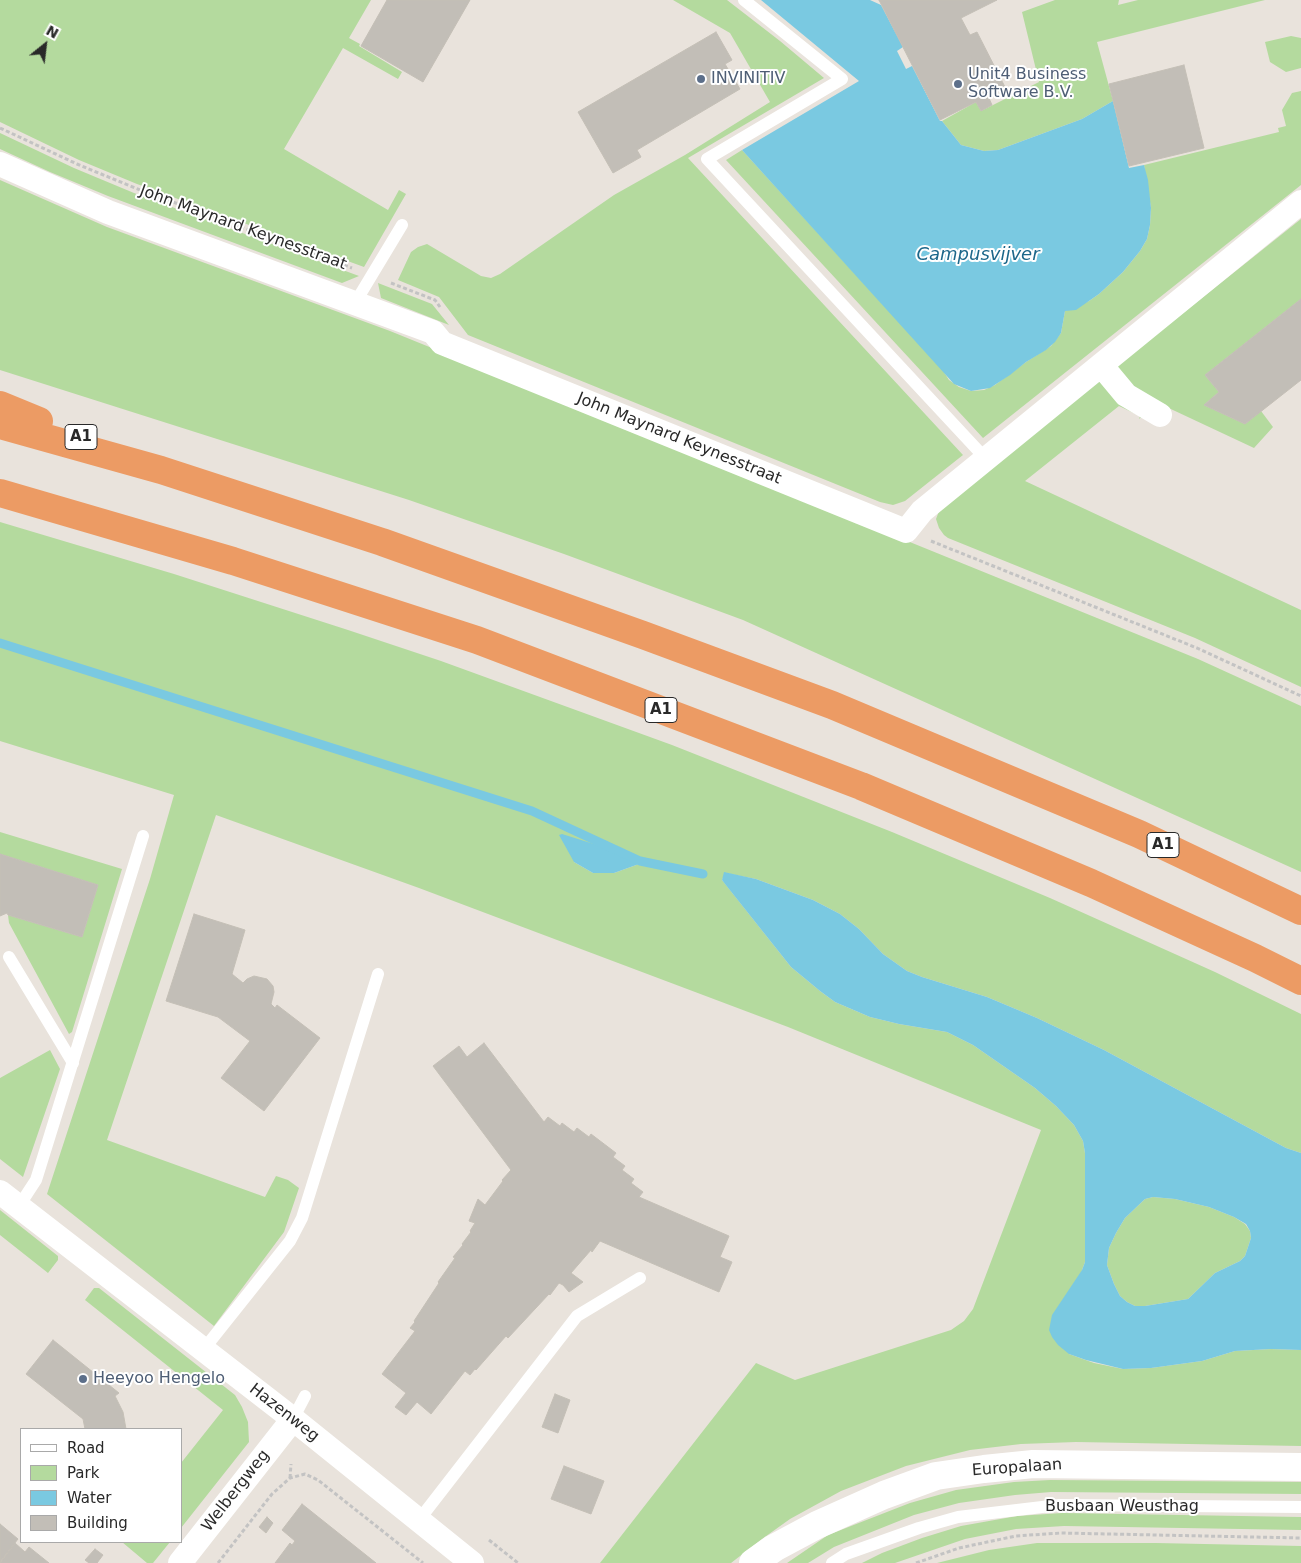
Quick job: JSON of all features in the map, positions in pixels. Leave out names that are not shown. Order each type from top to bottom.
[{"type":"highway","name":"A1","points":[[0,405],[161,470]]},
{"type":"highway","name":"A1","points":[[0,425],[161,470],[382,542],[832,705],[1139,834],[1301,911]]},
{"type":"highway","name":"A1","points":[[0,493],[233,561],[477,640],[861,786],[1091,883],[1301,981]]},
{"type":"street","name":"John Maynard Keynesstraat","points":[[0,164],[108,212],[433,332],[442,344],[906,531]]},
{"type":"street","points":[[906,531],[922,511],[1301,202]]},
{"type":"street","points":[[1101,366],[1126,395],[1160,416]]},
{"type":"street","name":"Hazenweg","points":[[0,1192],[204,1349],[472,1563]]},
{"type":"street","name":"Welbergweg","points":[[180,1563],[293,1419]]},
{"type":"street","name":"Europalaan","points":[[753,1563],[774,1548],[817,1525],[884,1495],[936,1476],[1033,1464],[1301,1467]]},
{"type":"lane","points":[[744,0],[842,79],[707,159],[986,459]]},
{"type":"lane","points":[[355,303],[402,225]]},
{"type":"lane","points":[[19,1206],[36,1180],[143,836]]},
{"type":"lane","points":[[9,957],[73,1063]]},
{"type":"lane","points":[[204,1349],[290,1241],[302,1218],[378,974]]},
{"type":"lane","points":[[419,1520],[578,1316],[640,1278]]},
{"type":"lane","points":[[293,1419],[305,1396]]},
{"type":"lane","name":"Busbaan Weusthag","points":[[832,1563],[846,1554],[919,1528],[958,1517],[1059,1505],[1301,1507]]},
{"type":"path","name":"John Maynard Keynesstraat","points":[[0,128],[61,157],[135,188],[435,300],[441,308]]},
{"type":"path","points":[[906,531],[1197,648],[1301,696]]},
{"type":"path","points":[[218,1563],[272,1494],[290,1478],[305,1474],[318,1480],[424,1563]]},
{"type":"path","points":[[916,1563],[959,1548],[1025,1535],[1061,1533],[1301,1538]]},
{"type":"green space","points":[[0,0],[371,0],[349,38],[402,72],[398,79],[343,48],[284,149],[388,210],[399,190],[406,194],[364,267],[137,184],[79,160],[0,122]]},
{"type":"green space","points":[[673,0],[727,0],[824,78],[688,158],[963,455],[905,501],[893,505],[880,502],[468,335],[439,297],[398,280],[411,252],[427,244],[481,276],[491,278],[500,274],[614,195],[685,155],[770,102],[730,33]]},
{"type":"green space","points":[[1055,0],[1119,0],[1118,5],[1138,0],[1265,0],[1097,42],[1113,101],[1082,119],[998,150],[984,151],[961,145],[942,121],[976,102],[981,111],[1039,82],[1022,12]]},
{"type":"green space","points":[[1291,36],[1301,38],[1301,68],[1286,72],[1270,62],[1265,42]]},
{"type":"green space","points":[[1301,91],[1301,185],[983,438],[726,160],[742,150],[942,369],[949,380],[959,387],[971,391],[984,390],[995,385],[1051,346],[1061,333],[1065,311],[1089,301],[1099,294],[1123,272],[1140,251],[1147,239],[1151,208],[1144,165],[1279,132],[1278,128],[1286,126],[1282,110],[1292,93]]},
{"type":"green space","points":[[0,133],[74,168],[134,193],[359,276],[342,283],[108,196],[0,149]]},
{"type":"green space","points":[[0,180],[107,227],[390,331],[1198,659],[1301,706],[1301,872],[743,620],[564,554],[409,500],[0,370]]},
{"type":"green space","points":[[1301,219],[1301,299],[1205,375],[1219,392],[1204,405],[1245,424],[1261,411],[1273,427],[1254,448],[1158,403],[1139,419],[1140,416],[1119,406],[1025,481],[1301,610],[1301,687],[1195,638],[944,535],[936,519],[941,506]]},
{"type":"green space","points":[[378,283],[432,304],[449,325],[381,298]]},
{"type":"green space","points":[[0,522],[174,574],[348,630],[441,661],[672,745],[892,832],[1050,898],[1215,972],[1301,1014],[1301,1153],[1286,1148],[1104,1050],[1037,1018],[987,997],[907,971],[883,954],[859,929],[840,914],[813,900],[756,879],[725,873],[722,880],[791,967],[835,1002],[870,1017],[947,1032],[973,1045],[1035,1088],[1074,1125],[1083,1141],[1085,1153],[1085,1262],[1082,1270],[1069,1354],[1094,1363],[1123,1369],[1151,1368],[1202,1361],[1235,1351],[1301,1350],[1301,1446],[1076,1442],[1021,1444],[970,1450],[906,1466],[841,1491],[790,1519],[731,1563],[600,1563],[756,1363],[795,1380],[951,1330],[964,1321],[973,1309],[1041,1130],[788,1027],[419,888],[216,815],[107,1140],[265,1197],[276,1176],[288,1180],[299,1188],[284,1232],[214,1326],[47,1194],[150,879],[174,795],[0,741]],"holes":[[[574,862],[639,864],[614,873],[593,873]]]},
{"type":"green space","points":[[0,832],[122,869],[72,1032],[69,1034],[9,923],[8,915],[82,937],[98,885],[0,854]]},
{"type":"green space","points":[[50,1050],[60,1069],[23,1177],[0,1159],[0,1078]]},
{"type":"green space","points":[[1153,1197],[1175,1199],[1209,1207],[1234,1217],[1245,1224],[1250,1231],[1251,1238],[1245,1256],[1240,1261],[1215,1273],[1188,1299],[1135,1306],[1120,1296],[1114,1284],[1107,1265],[1109,1248],[1125,1218],[1145,1199]]},
{"type":"green space","points":[[0,1210],[58,1256],[58,1260],[48,1273],[0,1235]]},
{"type":"green space","points":[[94,1288],[99,1288],[235,1395],[242,1407],[248,1422],[249,1442],[182,1527],[182,1462],[223,1410],[85,1300]]},
{"type":"green space","points":[[1050,1480],[1301,1482],[1301,1494],[1051,1492],[1015,1495],[959,1503],[914,1515],[834,1547],[808,1563],[787,1563],[828,1535],[910,1503],[956,1490],[1014,1482]]},
{"type":"green space","points":[[1062,1513],[1301,1517],[1301,1530],[1064,1526],[1016,1529],[965,1539],[895,1563],[862,1563],[882,1553],[922,1538],[961,1526],[1017,1516]]},
{"type":"green space","points":[[123,1543],[169,1543],[153,1563],[147,1563]]},
{"type":"green space","points":[[1037,1543],[1301,1546],[1301,1563],[937,1563],[989,1550]]},
{"type":"water","name":"Campusvijver","points":[[761,0],[870,0],[881,5],[903,47],[897,51],[906,69],[912,66],[940,121],[942,121],[961,145],[984,151],[998,150],[1082,119],[1113,101],[1129,168],[1144,165],[1148,180],[1151,208],[1150,225],[1147,239],[1140,251],[1123,272],[1099,294],[1076,310],[1065,311],[1061,333],[1046,350],[990,388],[971,391],[954,384],[742,150],[859,81]]},
{"type":"water","points":[[562,834],[597,845],[639,864],[614,873],[593,873],[574,862],[559,835]]},
{"type":"water","points":[[724,872],[756,879],[813,900],[840,914],[859,929],[883,954],[907,971],[987,997],[1037,1018],[1104,1050],[1286,1148],[1301,1153],[1301,1350],[1235,1351],[1202,1361],[1151,1368],[1123,1369],[1069,1354],[1058,1345],[1049,1330],[1052,1315],[1082,1270],[1085,1262],[1085,1153],[1083,1141],[1074,1125],[1035,1088],[973,1045],[947,1032],[870,1017],[835,1002],[791,967],[722,880]],"holes":[[[1153,1197],[1175,1199],[1209,1207],[1246,1224],[1251,1238],[1245,1256],[1240,1261],[1215,1273],[1188,1299],[1135,1306],[1120,1296],[1114,1284],[1107,1265],[1109,1248],[1125,1218],[1145,1199]]]},
{"type":"building","points":[[387,0],[470,0],[423,82],[361,46]]},
{"type":"building","points":[[879,0],[997,0],[961,18],[970,35],[977,32],[1005,87],[988,96],[992,105],[981,111],[976,102],[940,120]]},
{"type":"building","points":[[716,32],[732,60],[725,64],[740,89],[637,150],[641,157],[613,173],[578,112]]},
{"type":"building","points":[[1184,65],[1204,148],[1129,166],[1109,84]]},
{"type":"building","points":[[1301,299],[1301,380],[1245,424],[1204,405],[1219,392],[1205,375]]},
{"type":"building","points":[[0,854],[98,885],[82,937],[8,915],[7,913],[0,916]]},
{"type":"building","points":[[194,914],[245,930],[232,974],[243,983],[254,976],[267,979],[273,986],[274,992],[271,1004],[275,1008],[277,1005],[320,1038],[264,1111],[221,1078],[250,1041],[218,1017],[166,1001]]},
{"type":"building","points":[[484,1043],[544,1122],[548,1117],[560,1126],[562,1123],[574,1132],[577,1128],[589,1137],[591,1134],[616,1153],[613,1157],[625,1166],[622,1170],[634,1179],[631,1183],[643,1192],[639,1197],[729,1236],[720,1257],[732,1262],[719,1292],[600,1241],[571,1273],[583,1282],[569,1292],[559,1283],[550,1295],[508,1338],[506,1336],[476,1370],[470,1375],[465,1371],[431,1414],[417,1402],[406,1415],[395,1407],[406,1393],[382,1374],[415,1331],[410,1328],[455,1258],[453,1257],[471,1232],[475,1223],[469,1221],[478,1199],[485,1205],[511,1170],[433,1066],[459,1046],[467,1057]]},
{"type":"building","points":[[53,1340],[119,1393],[115,1396],[123,1412],[126,1428],[85,1428],[83,1419],[26,1374]]},
{"type":"building","points":[[555,1394],[570,1400],[558,1433],[542,1427]]},
{"type":"building","points":[[564,1466],[604,1481],[591,1514],[551,1499]]},
{"type":"building","points":[[302,1504],[376,1563],[275,1563],[290,1543],[292,1545],[295,1541],[282,1530]]},
{"type":"building","points":[[267,1517],[273,1523],[266,1533],[259,1527]]},
{"type":"building","points":[[0,1524],[18,1539],[0,1562]]},
{"type":"building","points":[[15,1543],[25,1552],[29,1547],[49,1563],[0,1563]]},
{"type":"building","points":[[95,1549],[103,1555],[97,1563],[89,1563],[85,1560]]},
{"type":"waterway","points":[[0,643],[532,811],[640,861],[703,874]]},
{"type":"place","name":"INVINITIV","points":[[701,79]]},
{"type":"place","name":"Unit4 Business Software B.V.","points":[[958,84]]},
{"type":"place","name":"Heeyoo Hengelo","points":[[83,1379]]}]
